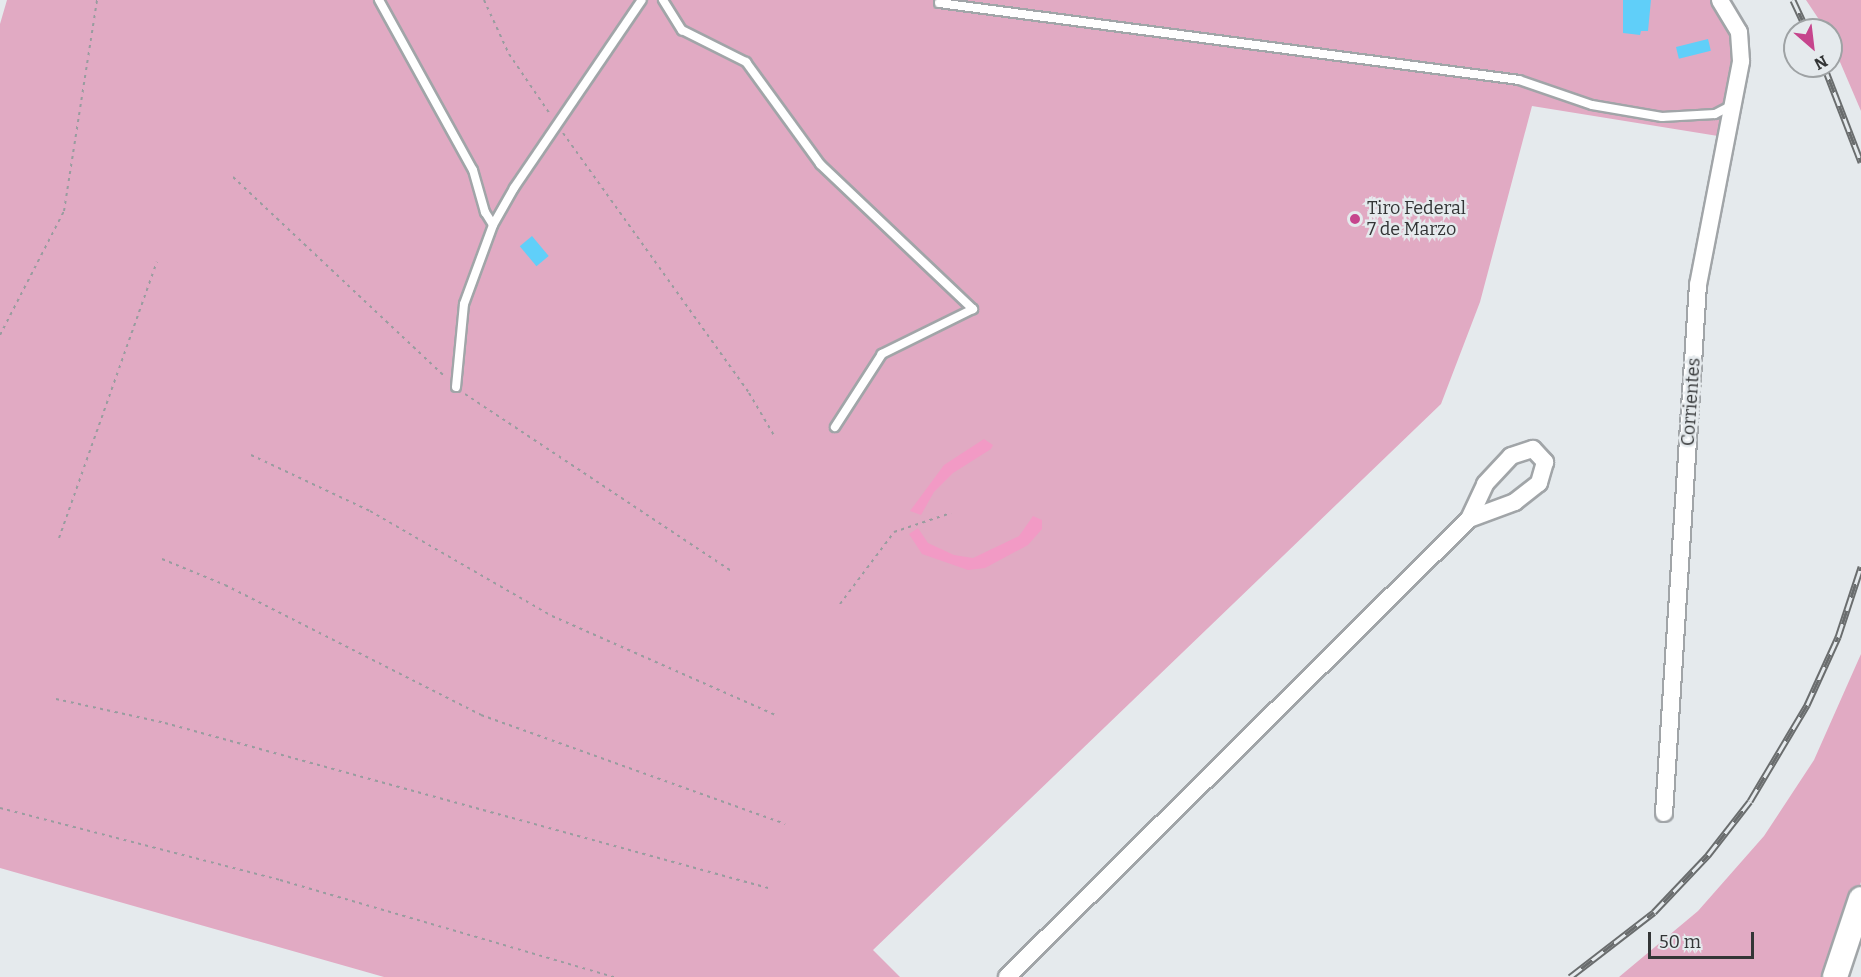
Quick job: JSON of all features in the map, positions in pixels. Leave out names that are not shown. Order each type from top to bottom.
[{"type":"main road","points":[[1835,977],[1861,899]]},
{"type":"street","name":"Corrientes","points":[[1664,813],[1698,285],[1741,61],[1739,32],[1720,0]]},
{"type":"street","points":[[1007,977],[1469,519],[1485,484],[1511,456],[1533,449],[1545,462],[1539,483],[1515,502],[1469,519]]},
{"type":"lane","points":[[379,0],[473,170],[482,205],[493,225]]},
{"type":"lane","points":[[456,387],[464,304],[493,225],[557,125],[642,0]]},
{"type":"lane","points":[[663,0],[682,30],[746,62],[820,164],[974,309],[882,354],[835,427]]},
{"type":"lane","points":[[939,3],[1519,80],[1592,105],[1662,117],[1715,114],[1733,104]]},
{"type":"path","points":[[0,335],[64,211],[97,0]]},
{"type":"path","points":[[484,0],[508,54],[749,393],[775,437]]},
{"type":"path","points":[[233,177],[456,387],[731,571]]},
{"type":"path","points":[[59,538],[157,262]]},
{"type":"path","points":[[251,455],[370,511],[552,616],[775,715]]},
{"type":"path","points":[[840,604],[894,532],[951,513]]},
{"type":"path","points":[[162,559],[225,585],[481,715],[785,824]]},
{"type":"path","points":[[56,699],[177,726],[771,889]]},
{"type":"path","points":[[0,808],[280,880],[614,977]]},
{"type":"shaded area","points":[[7,0],[1714,0],[1737,45],[1718,136],[1532,106],[1480,302],[1441,404],[873,950],[900,977],[384,977],[0,868],[0,24]]},
{"type":"shaded area","points":[[1806,0],[1861,0],[1861,111],[1843,69],[1843,18],[1818,18]]},
{"type":"shaded area","points":[[984,439],[993,445],[991,449],[953,473],[934,492],[921,515],[910,511],[944,465]]},
{"type":"shaded area","points":[[1033,516],[1042,520],[1042,529],[1028,545],[985,568],[968,570],[922,554],[909,534],[918,528],[928,543],[954,555],[973,558],[1019,536]]},
{"type":"shaded area","points":[[1861,654],[1861,882],[1829,977],[1619,977],[1698,911],[1764,836],[1814,760]]},
{"type":"building","points":[[1623,0],[1651,0],[1648,31],[1641,31],[1640,35],[1623,33]]},
{"type":"building","points":[[1708,39],[1711,51],[1679,59],[1676,47]]},
{"type":"building","points":[[532,236],[549,256],[536,266],[520,246]]},
{"type":"railway","points":[[1793,0],[1801,18]]},
{"type":"railway","points":[[1829,78],[1861,162]]},
{"type":"railway","points":[[1570,977],[1654,912],[1708,855],[1750,801],[1807,705],[1838,637],[1861,567]]},
{"type":"place","name":"Tiro Federal 7 de Marzo","points":[[1355,219]]}]
